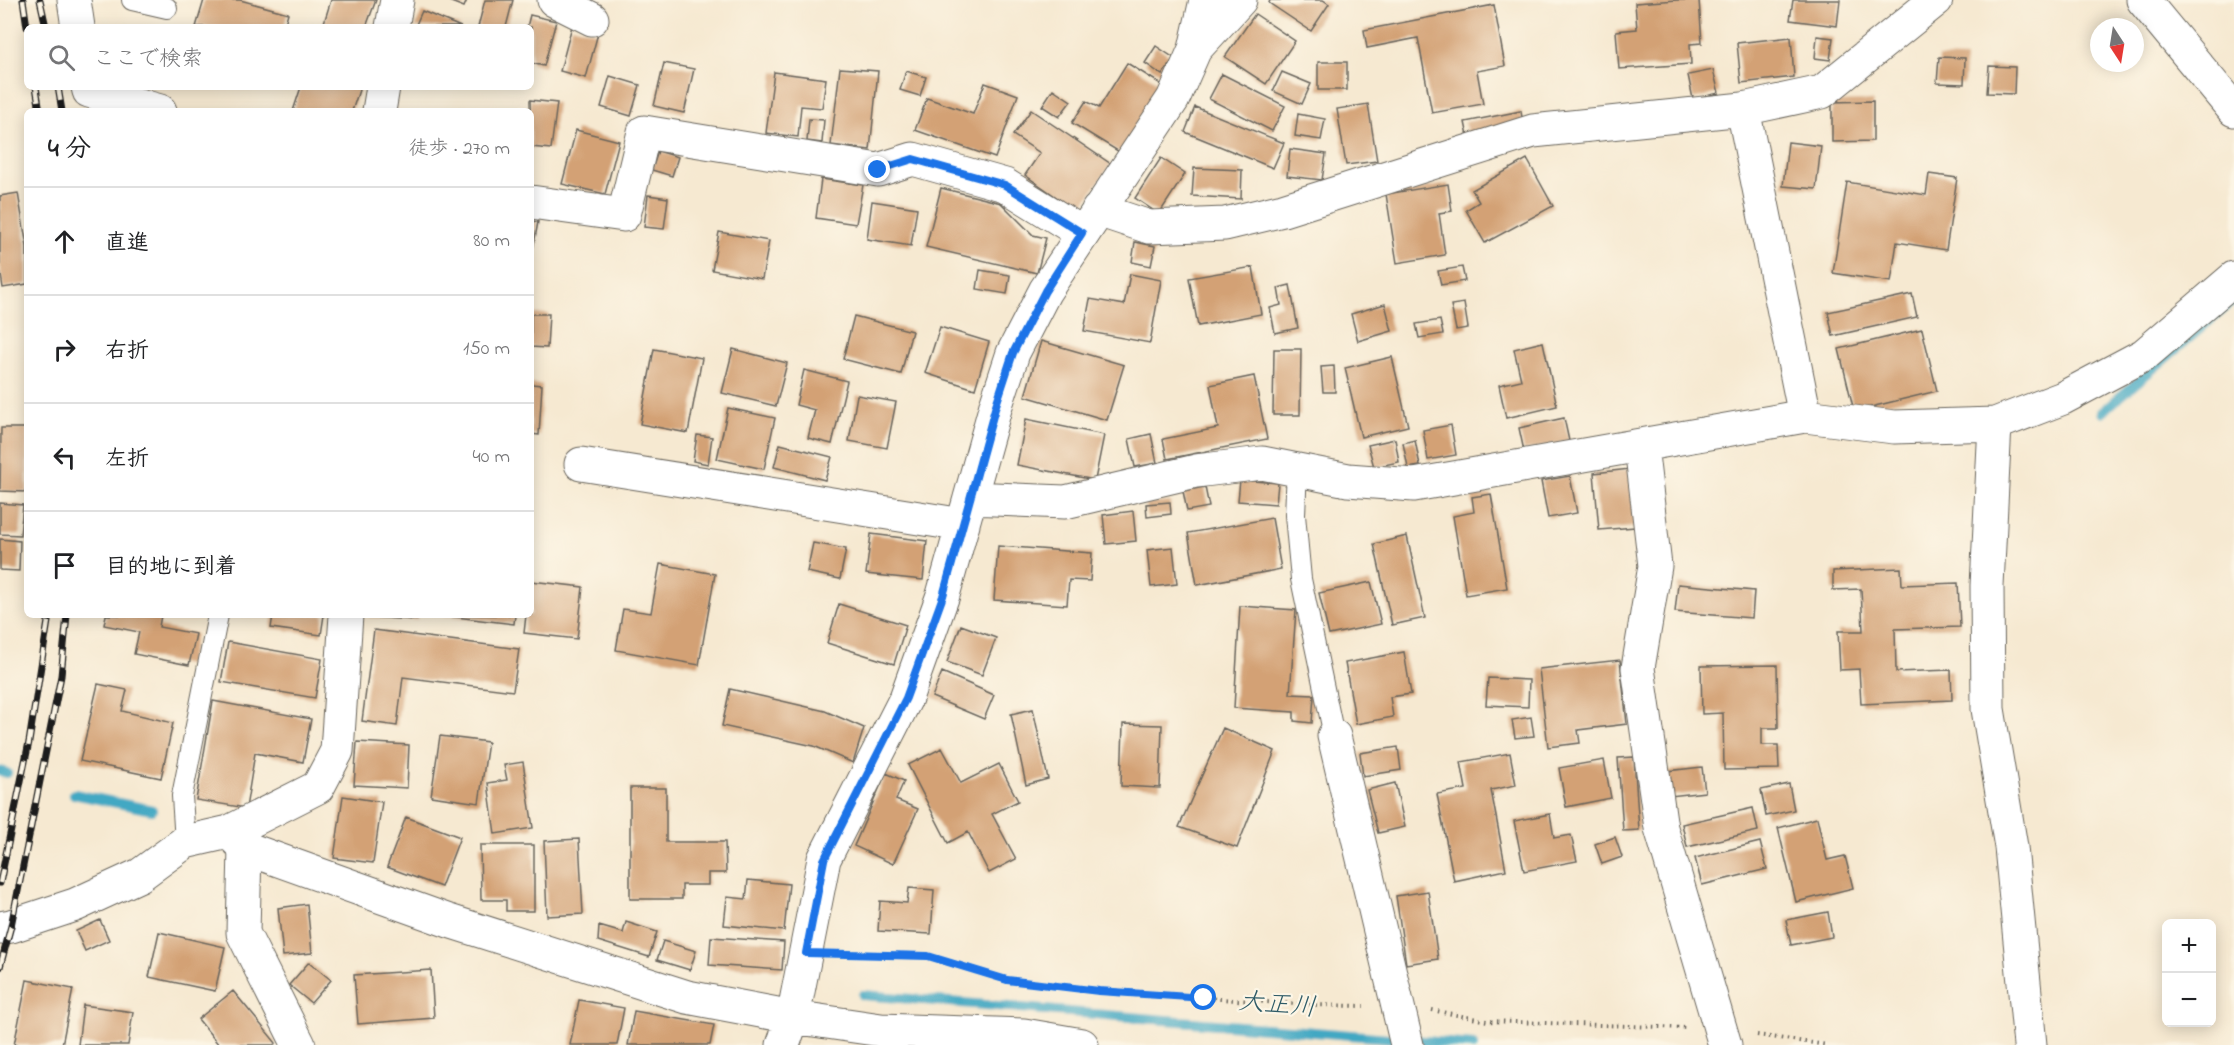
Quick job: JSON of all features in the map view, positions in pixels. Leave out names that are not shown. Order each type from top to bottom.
[{"type":"street","points":[[74,0],[78,24]]},
{"type":"street","points":[[393,24],[397,0]]},
{"type":"street","points":[[554,0],[592,19]]},
{"type":"street","points":[[788,1031],[824,860],[906,698],[943,596],[996,405],[1013,353],[1045,291],[1173,99],[1195,49],[1206,0]]},
{"type":"street","points":[[1195,49],[1240,0]]},
{"type":"street","points":[[534,202],[624,215],[645,132],[878,170],[913,159],[1005,185],[1090,222],[1149,227],[1225,224],[1282,210],[1533,131],[1743,109],[1822,92],[1936,0]]},
{"type":"street","points":[[2145,0],[2234,110]]},
{"type":"street","points":[[380,108],[382,90]]},
{"type":"street","points":[[89,96],[146,108]]},
{"type":"street","points":[[1743,109],[1805,416]]},
{"type":"street","points":[[582,464],[966,511],[1065,502],[1196,471],[1262,463],[1348,480],[1414,485],[1805,416],[1894,427],[1995,424],[2063,398],[2145,355],[2234,278]]},
{"type":"street","points":[[1995,424],[1987,586],[1988,709],[2011,847],[2030,1045]]},
{"type":"street","points":[[1641,446],[1655,566],[1638,668],[1661,828],[1723,1037]]},
{"type":"street","points":[[237,840],[318,787],[337,751],[346,618]]},
{"type":"street","points":[[1334,736],[1407,1045]]},
{"type":"street","points":[[237,840],[243,933],[299,1045]]},
{"type":"street","points":[[0,928],[75,905],[121,884],[140,875],[185,842],[237,840],[449,921],[788,1031],[882,1029],[1024,1035],[1082,1045]]},
{"type":"lane","points":[[132,0],[167,8]]},
{"type":"lane","points":[[1297,469],[1295,515],[1301,579],[1334,736]]},
{"type":"lane","points":[[185,842],[182,796],[217,618]]},
{"type":"path","points":[[806,953],[928,956],[1007,980],[1099,991],[1312,1005],[1396,1006],[1441,1011],[1487,1021],[1827,1045]]},
{"type":"building","points":[[204,0],[240,0],[288,13],[285,24],[197,24]]},
{"type":"building","points":[[331,0],[376,0],[367,24],[324,24]]},
{"type":"building","points":[[446,0],[467,0],[464,7]]},
{"type":"building","points":[[485,0],[513,0],[507,24],[479,24]]},
{"type":"building","points":[[1270,0],[1323,0],[1329,4],[1311,31],[1269,3]]},
{"type":"building","points":[[1699,0],[1702,43],[1690,44],[1691,64],[1619,69],[1616,31],[1637,29],[1635,3]]},
{"type":"building","points":[[1793,0],[1840,0],[1837,26],[1790,20]]},
{"type":"building","points":[[1494,5],[1505,66],[1477,71],[1483,104],[1432,113],[1418,38],[1367,48],[1364,30]]},
{"type":"building","points":[[422,11],[454,24],[416,24]]},
{"type":"building","points":[[1255,14],[1295,41],[1266,84],[1225,57]]},
{"type":"building","points":[[530,15],[556,21],[544,66],[534,64],[534,24],[528,24]]},
{"type":"building","points":[[572,26],[598,33],[586,78],[560,71]]},
{"type":"building","points":[[1817,36],[1833,38],[1830,60],[1815,58]]},
{"type":"building","points":[[1791,37],[1794,77],[1741,83],[1737,43]]},
{"type":"building","points":[[1156,46],[1174,58],[1162,75],[1145,63]]},
{"type":"building","points":[[1939,57],[1965,58],[1964,84],[1937,83]]},
{"type":"building","points":[[1318,62],[1347,62],[1347,90],[1318,90]]},
{"type":"building","points":[[664,63],[694,69],[684,113],[654,106]]},
{"type":"building","points":[[1127,63],[1164,86],[1121,153],[1072,123],[1086,101],[1099,108]]},
{"type":"building","points":[[1989,66],[2015,67],[2014,94],[1987,93]]},
{"type":"building","points":[[840,68],[878,71],[870,150],[831,145]]},
{"type":"building","points":[[1713,70],[1719,93],[1693,99],[1688,75]]},
{"type":"building","points":[[906,71],[926,77],[920,96],[900,90]]},
{"type":"building","points":[[774,72],[826,79],[822,108],[801,106],[798,137],[766,133]]},
{"type":"building","points":[[1282,72],[1311,84],[1302,104],[1273,91]]},
{"type":"building","points":[[1222,74],[1285,106],[1272,131],[1209,99]]},
{"type":"building","points":[[610,76],[640,85],[631,116],[601,107]]},
{"type":"building","points":[[985,83],[1018,95],[995,158],[915,130],[927,98],[973,114]]},
{"type":"building","points":[[1053,89],[1071,101],[1059,117],[1042,106]]},
{"type":"building","points":[[300,90],[359,90],[353,108],[294,108]]},
{"type":"building","points":[[530,100],[557,103],[551,149],[534,147],[534,108],[530,108]]},
{"type":"building","points":[[1873,101],[1873,141],[1832,142],[1832,102]]},
{"type":"building","points":[[1368,104],[1377,161],[1346,165],[1337,109]]},
{"type":"building","points":[[1195,107],[1284,143],[1273,168],[1185,132]]},
{"type":"building","points":[[1031,110],[1111,164],[1078,212],[1025,175],[1040,153],[1013,135]]},
{"type":"building","points":[[1521,111],[1523,124],[1468,136],[1465,122]]},
{"type":"building","points":[[1298,114],[1325,119],[1321,140],[1295,136]]},
{"type":"building","points":[[809,119],[824,120],[822,143],[807,141]]},
{"type":"building","points":[[576,130],[619,141],[605,194],[562,184]]},
{"type":"building","points":[[1788,142],[1821,146],[1816,189],[1783,186]]},
{"type":"building","points":[[1290,149],[1326,154],[1322,180],[1287,176]]},
{"type":"building","points":[[658,151],[678,157],[672,176],[652,170]]},
{"type":"building","points":[[1161,158],[1185,174],[1159,214],[1135,198]]},
{"type":"building","points":[[1527,159],[1553,206],[1485,243],[1466,210],[1479,202],[1472,190]]},
{"type":"building","points":[[1194,168],[1242,170],[1241,199],[1192,196]]},
{"type":"building","points":[[1929,174],[1957,178],[1946,250],[1897,242],[1891,282],[1833,273],[1847,182],[1926,195]]},
{"type":"building","points":[[821,179],[863,185],[856,224],[816,218]]},
{"type":"building","points":[[1448,184],[1452,211],[1439,213],[1445,255],[1397,263],[1386,194]]},
{"type":"building","points":[[941,188],[1001,203],[1033,235],[1046,238],[1037,273],[926,247]]},
{"type":"building","points":[[18,193],[24,229],[24,284],[3,288],[0,269],[0,196]]},
{"type":"building","points":[[648,195],[668,198],[664,229],[644,227]]},
{"type":"building","points":[[872,201],[917,208],[911,246],[867,239]]},
{"type":"building","points":[[534,221],[538,222],[534,244]]},
{"type":"building","points":[[719,232],[769,241],[762,279],[712,270]]},
{"type":"building","points":[[1135,242],[1155,246],[1151,266],[1132,262]]},
{"type":"building","points":[[1253,267],[1261,314],[1198,326],[1189,278]]},
{"type":"building","points":[[1462,267],[1465,281],[1441,285],[1438,271]]},
{"type":"building","points":[[980,270],[1010,275],[1007,294],[977,289]]},
{"type":"building","points":[[1130,274],[1161,280],[1150,343],[1084,331],[1090,299],[1124,305]]},
{"type":"building","points":[[1290,285],[1298,328],[1275,333],[1270,308],[1281,305],[1278,288]]},
{"type":"building","points":[[1912,294],[1917,317],[1833,336],[1828,312]]},
{"type":"building","points":[[1464,303],[1468,328],[1456,330],[1451,305]]},
{"type":"building","points":[[1385,304],[1392,331],[1358,341],[1351,314]]},
{"type":"building","points":[[534,314],[549,314],[547,348],[534,347]]},
{"type":"building","points":[[854,316],[912,331],[901,374],[843,359]]},
{"type":"building","points":[[1440,320],[1443,334],[1419,338],[1416,324]]},
{"type":"building","points":[[940,327],[989,342],[975,389],[925,373]]},
{"type":"building","points":[[1922,329],[1937,391],[1854,411],[1839,349]]},
{"type":"building","points":[[1041,341],[1124,365],[1107,420],[1025,396]]},
{"type":"building","points":[[1543,342],[1557,406],[1506,418],[1499,385],[1521,380],[1514,349]]},
{"type":"building","points":[[654,349],[702,358],[688,433],[640,424]]},
{"type":"building","points":[[733,349],[787,363],[776,406],[722,393]]},
{"type":"building","points":[[1274,349],[1301,349],[1300,415],[1273,415]]},
{"type":"building","points":[[1392,357],[1408,426],[1361,437],[1345,368]]},
{"type":"building","points":[[1334,366],[1335,392],[1323,392],[1321,367]]},
{"type":"building","points":[[804,370],[847,381],[832,444],[808,438],[815,410],[796,405]]},
{"type":"building","points":[[1254,376],[1267,439],[1167,459],[1163,439],[1218,428],[1210,385]]},
{"type":"building","points":[[534,384],[542,385],[539,435],[534,434]]},
{"type":"building","points":[[857,395],[896,402],[887,448],[849,441]]},
{"type":"building","points":[[728,408],[775,418],[764,469],[717,459]]},
{"type":"building","points":[[1564,418],[1569,441],[1524,451],[1519,428]]},
{"type":"building","points":[[1026,419],[1104,435],[1095,480],[1017,465]]},
{"type":"building","points":[[1451,425],[1456,455],[1428,460],[1423,430]]},
{"type":"building","points":[[1,428],[24,428],[24,492],[0,491]]},
{"type":"building","points":[[1151,434],[1157,463],[1135,467],[1129,439]]},
{"type":"building","points":[[697,435],[712,437],[708,464],[693,461]]},
{"type":"building","points":[[1395,439],[1399,462],[1374,467],[1368,445]]},
{"type":"building","points":[[1415,440],[1420,466],[1408,468],[1403,443]]},
{"type":"building","points":[[780,444],[832,457],[825,480],[774,467]]},
{"type":"building","points":[[1630,469],[1635,527],[1599,530],[1594,473]]},
{"type":"building","points":[[1570,476],[1577,513],[1548,518],[1541,481]]},
{"type":"building","points":[[1240,480],[1278,483],[1276,504],[1238,501]]},
{"type":"building","points":[[1205,487],[1209,507],[1187,511],[1183,491]]},
{"type":"building","points":[[1491,494],[1507,588],[1466,595],[1453,516],[1474,512],[1472,497]]},
{"type":"building","points":[[1170,502],[1171,514],[1147,517],[1146,504]]},
{"type":"building","points":[[0,503],[23,505],[20,535],[0,534]]},
{"type":"building","points":[[1133,511],[1136,541],[1106,544],[1103,515]]},
{"type":"building","points":[[1272,518],[1281,569],[1197,585],[1188,533]]},
{"type":"building","points":[[871,534],[927,541],[923,580],[866,574]]},
{"type":"building","points":[[1407,536],[1425,618],[1392,625],[1374,544]]},
{"type":"building","points":[[0,539],[20,541],[19,571],[0,570]]},
{"type":"building","points":[[813,543],[846,549],[840,579],[807,572]]},
{"type":"building","points":[[998,546],[1092,553],[1090,581],[1069,580],[1067,605],[994,600]]},
{"type":"building","points":[[1173,547],[1177,584],[1151,587],[1147,550]]},
{"type":"building","points":[[660,564],[715,574],[699,665],[616,650],[623,609],[651,613]]},
{"type":"building","points":[[1901,568],[1902,585],[1958,583],[1960,627],[1895,629],[1896,672],[1951,670],[1952,700],[1861,704],[1859,669],[1840,670],[1838,631],[1863,631],[1861,589],[1833,590],[1833,571]]},
{"type":"building","points":[[534,581],[583,587],[577,639],[524,633],[526,618],[534,618]]},
{"type":"building","points":[[1371,582],[1381,624],[1329,635],[1319,593]]},
{"type":"building","points":[[1678,584],[1754,591],[1752,618],[1675,612]]},
{"type":"building","points":[[839,604],[906,625],[894,664],[827,643]]},
{"type":"building","points":[[1240,606],[1296,610],[1290,694],[1314,695],[1312,723],[1294,721],[1294,712],[1234,708]]},
{"type":"building","points":[[105,618],[160,618],[159,627],[196,634],[189,665],[134,654],[139,632],[104,625]]},
{"type":"building","points":[[273,618],[324,618],[321,635],[271,628]]},
{"type":"building","points":[[384,618],[417,618],[417,620]]},
{"type":"building","points":[[464,618],[515,618],[514,624]]},
{"type":"building","points":[[961,625],[996,638],[982,675],[947,662]]},
{"type":"building","points":[[374,630],[519,649],[513,691],[403,677],[397,726],[362,721]]},
{"type":"building","points":[[228,642],[322,659],[315,698],[221,682]]},
{"type":"building","points":[[1404,652],[1411,694],[1390,697],[1393,717],[1356,724],[1345,663]]},
{"type":"building","points":[[1620,660],[1627,724],[1578,730],[1580,743],[1548,747],[1539,669]]},
{"type":"building","points":[[1777,665],[1778,728],[1762,728],[1762,745],[1778,745],[1779,769],[1724,770],[1723,713],[1702,714],[1701,666]]},
{"type":"building","points":[[942,672],[994,695],[984,719],[932,697]]},
{"type":"building","points":[[1488,678],[1529,680],[1528,707],[1486,705]]},
{"type":"building","points":[[98,684],[127,690],[122,711],[173,723],[161,778],[80,761]]},
{"type":"building","points":[[730,689],[825,711],[864,728],[853,763],[814,746],[722,726]]},
{"type":"building","points":[[213,701],[311,719],[303,762],[255,753],[246,808],[196,800]]},
{"type":"building","points":[[1033,709],[1048,779],[1026,785],[1011,714]]},
{"type":"building","points":[[1531,717],[1534,736],[1515,738],[1512,720]]},
{"type":"building","points":[[1123,724],[1162,725],[1160,788],[1121,786]]},
{"type":"building","points":[[1223,728],[1275,751],[1237,848],[1179,827]]},
{"type":"building","points":[[440,736],[488,742],[479,803],[431,796]]},
{"type":"building","points":[[357,742],[409,745],[407,788],[354,785]]},
{"type":"building","points":[[1398,747],[1401,770],[1363,776],[1360,753]]},
{"type":"building","points":[[942,748],[961,783],[999,764],[1018,801],[992,814],[1016,859],[989,873],[968,832],[948,843],[908,765]]},
{"type":"building","points":[[1510,753],[1516,785],[1491,790],[1506,870],[1454,881],[1437,794],[1466,789],[1461,762]]},
{"type":"building","points":[[1634,757],[1639,830],[1623,831],[1618,758]]},
{"type":"building","points":[[1604,760],[1611,798],[1566,807],[1559,768]]},
{"type":"building","points":[[523,762],[533,828],[495,834],[488,783],[507,780],[504,765]]},
{"type":"building","points":[[1702,767],[1705,792],[1670,796],[1667,771]]},
{"type":"building","points":[[886,773],[904,781],[896,800],[918,809],[893,864],[854,846]]},
{"type":"building","points":[[1395,783],[1405,827],[1378,833],[1367,790]]},
{"type":"building","points":[[1789,784],[1794,810],[1766,816],[1761,790]]},
{"type":"building","points":[[630,788],[666,788],[666,842],[725,842],[726,873],[708,873],[708,885],[682,885],[682,899],[630,899]]},
{"type":"building","points":[[343,796],[382,802],[373,863],[334,858]]},
{"type":"building","points":[[1753,808],[1758,831],[1687,847],[1682,824]]},
{"type":"building","points":[[1550,814],[1554,838],[1571,835],[1577,861],[1524,871],[1514,821]]},
{"type":"building","points":[[406,817],[460,837],[441,887],[387,867]]},
{"type":"building","points":[[1817,818],[1827,860],[1845,856],[1853,888],[1796,902],[1778,828]]},
{"type":"building","points":[[1615,837],[1622,857],[1602,864],[1595,844]]},
{"type":"building","points":[[579,839],[583,914],[547,916],[544,841]]},
{"type":"building","points":[[1760,842],[1767,869],[1702,885],[1695,858]]},
{"type":"building","points":[[480,845],[534,845],[534,911],[506,911],[506,900],[481,900]]},
{"type":"building","points":[[748,880],[789,884],[784,931],[724,925],[727,897],[746,899]]},
{"type":"building","points":[[909,888],[934,890],[931,934],[878,931],[880,901],[907,903]]},
{"type":"building","points":[[1428,891],[1438,959],[1406,964],[1396,896]]},
{"type":"building","points":[[307,904],[312,953],[283,956],[278,908]]},
{"type":"building","points":[[1828,912],[1832,937],[1791,945],[1786,920]]},
{"type":"building","points":[[100,920],[109,940],[85,951],[76,931]]},
{"type":"building","points":[[626,922],[657,932],[649,957],[598,941],[599,926],[623,933]]},
{"type":"building","points":[[159,932],[225,947],[215,991],[149,977]]},
{"type":"building","points":[[711,937],[784,942],[782,970],[709,965]]},
{"type":"building","points":[[663,941],[696,951],[690,970],[657,960]]},
{"type":"building","points":[[309,962],[331,980],[311,1003],[289,985]]},
{"type":"building","points":[[431,970],[434,1018],[358,1024],[354,975]]},
{"type":"building","points":[[27,980],[73,989],[62,1045],[14,1045]]},
{"type":"building","points":[[233,991],[276,1043],[273,1045],[219,1045],[198,1019]]},
{"type":"building","points":[[579,1000],[624,1008],[617,1045],[570,1045]]},
{"type":"building","points":[[83,1005],[133,1012],[128,1045],[78,1045]]},
{"type":"building","points":[[634,1011],[714,1025],[710,1045],[628,1045]]},
{"type":"waterway","points":[[2102,412],[2234,300]]},
{"type":"waterway","name":"大正川","points":[[0,771],[7,773]]},
{"type":"waterway","name":"大正川","points":[[74,794],[152,810]]},
{"type":"waterway","name":"大正川","points":[[863,995],[1473,1045]]},
{"type":"railway","points":[[23,0],[27,24]]},
{"type":"railway","points":[[40,0],[45,24]]},
{"type":"railway","points":[[36,90],[40,108]]},
{"type":"railway","points":[[58,90],[62,108]]},
{"type":"railway","points":[[0,883],[29,742],[49,618]]},
{"type":"railway","points":[[0,967],[11,926],[61,676],[67,618]]},
{"type":"route","points":[[878,170],[913,159],[1005,185],[1082,233],[1045,291],[1013,353],[996,405],[943,596],[906,698],[824,860],[806,953],[928,956],[1007,980],[1099,991],[1204,998]]}]
